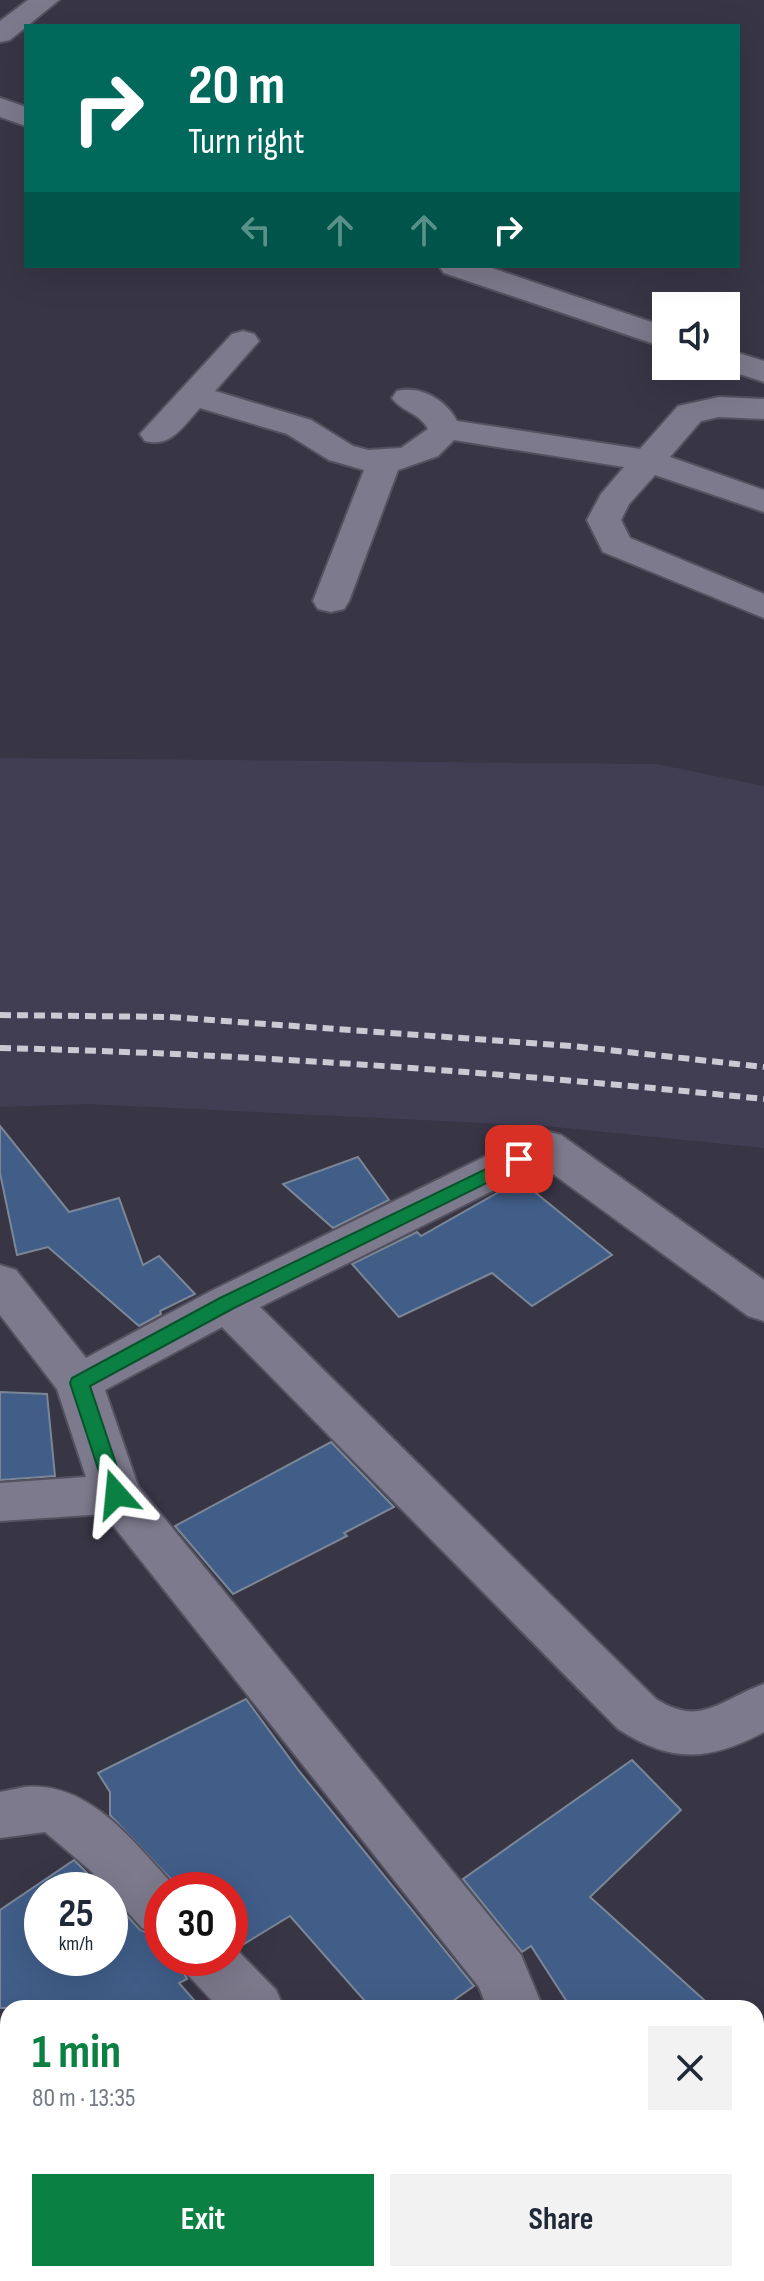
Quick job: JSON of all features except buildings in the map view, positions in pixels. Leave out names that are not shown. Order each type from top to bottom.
[{"type":"street","points":[[7,22],[45,0]]},
{"type":"street","points":[[0,107],[24,116]]},
{"type":"street","points":[[461,268],[652,333]]},
{"type":"street","points":[[157,434],[243,341]]},
{"type":"street","points":[[740,364],[764,372]]},
{"type":"street","points":[[192,395],[302,429],[342,453],[367,460],[420,453],[439,441],[445,429]]},
{"type":"street","points":[[409,398],[436,412],[445,429]]},
{"type":"street","points":[[764,409],[719,407],[690,413],[613,501],[604,520],[615,545],[764,607]]},
{"type":"street","points":[[445,429],[649,461],[764,502]]},
{"type":"street","points":[[331,601],[385,459]]},
{"type":"street","points":[[79,1383],[227,1303],[545,1146],[764,1304]]},
{"type":"street","points":[[0,1282],[79,1383],[116,1494],[501,1973],[512,2000]]},
{"type":"street","points":[[227,1303],[637,1714],[659,1730],[695,1734],[728,1728],[764,1706]]},
{"type":"street","points":[[0,1502],[116,1494]]},
{"type":"street","points":[[0,1815],[18,1809],[51,1810],[77,1822],[144,1892]]},
{"type":"street","points":[[225,1976],[248,2000]]},
{"type":"shaded area","points":[[0,758],[657,764],[764,786],[764,1148],[545,1126],[87,1104],[0,1107]]},
{"type":"railway","points":[[0,1015],[169,1017],[572,1046],[764,1067]]},
{"type":"railway","points":[[0,1048],[383,1066],[764,1099]]},
{"type":"route","points":[[116,1494],[79,1383],[227,1303],[519,1159]]}]
